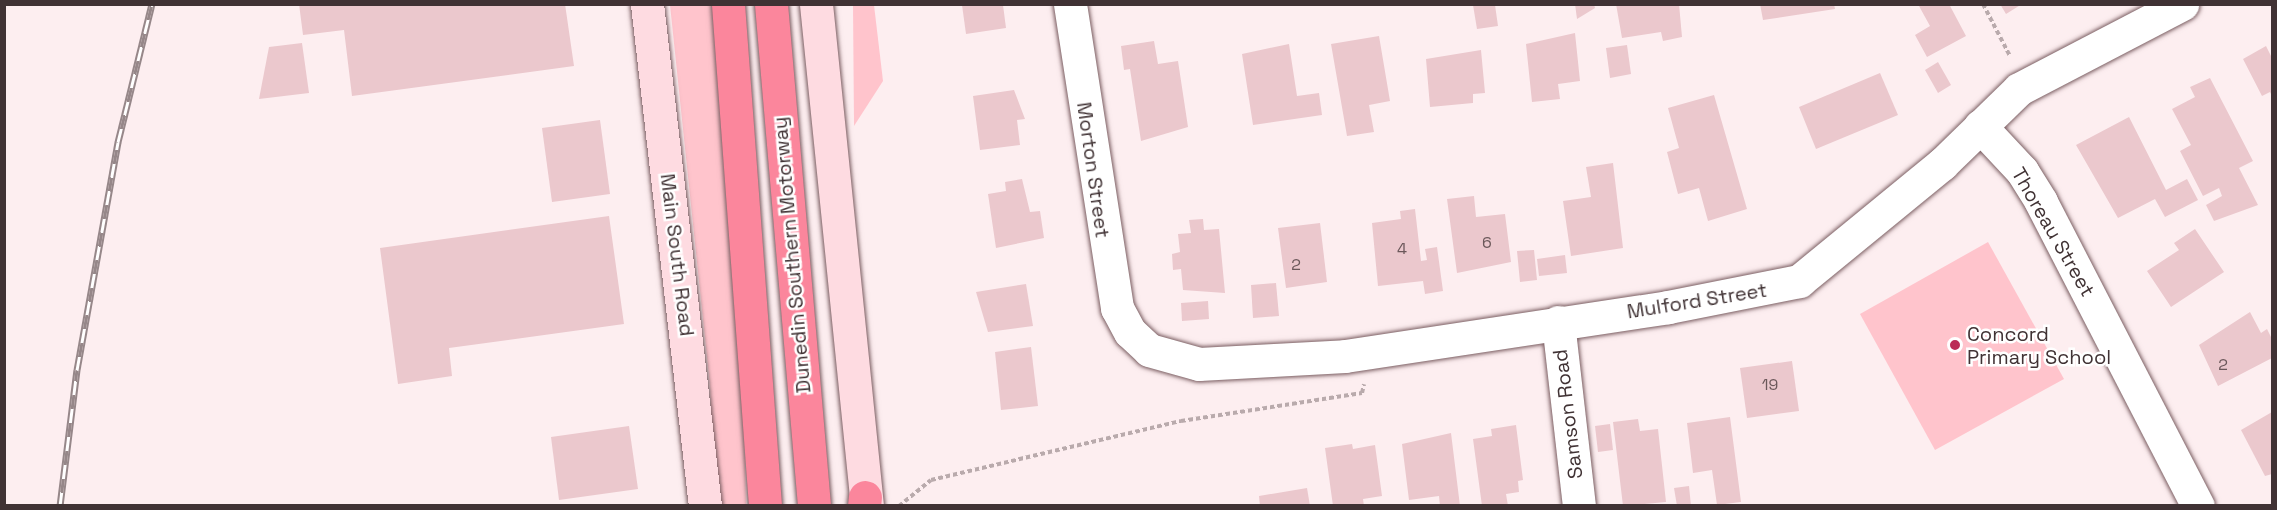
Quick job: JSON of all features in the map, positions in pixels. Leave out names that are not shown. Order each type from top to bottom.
[{"type":"highway","points":[[728,4],[765,506]]},
{"type":"highway","name":"Dunedin Southern Motorway","points":[[771,4],[814,506]]},
{"type":"main road","name":"Main South Road","points":[[646,4],[705,506]]},
{"type":"main road","points":[[816,4],[865,503]]},
{"type":"street","name":"Mulford Street","points":[[1130,332],[1149,350],[1199,364],[1370,351],[1799,281],[1889,210],[2019,89],[2182,4]]},
{"type":"street","name":"Morton Street","points":[[1071,5],[1106,258],[1117,308],[1130,332]]},
{"type":"street","name":"Thoreau Street","points":[[1980,126],[2022,171],[2041,202],[2198,506]]},
{"type":"street","name":"Samson Road","points":[[1558,322],[1579,506]]},
{"type":"path","points":[[1983,4],[2016,67]]},
{"type":"path","points":[[899,506],[931,480],[1003,462],[1181,421],[1362,393],[1370,351]]},
{"type":"shaded area","points":[[670,5],[712,5],[743,383],[746,505],[714,505],[710,386]]},
{"type":"shaded area","points":[[853,5],[874,5],[883,81],[854,126]]},
{"type":"shaded area","points":[[1988,242],[2064,379],[1935,450],[1860,314]]},
{"type":"building","points":[[299,4],[565,4],[574,66],[352,96],[344,30],[303,35]]},
{"type":"building","points":[[1575,4],[1594,4],[1595,8],[1577,19]]},
{"type":"building","points":[[1616,4],[1679,4],[1682,37],[1663,41],[1661,32],[1622,38]]},
{"type":"building","points":[[1760,4],[1834,4],[1835,9],[1763,20]]},
{"type":"building","points":[[1949,4],[1966,36],[1927,57],[1915,35],[1930,26],[1919,6]]},
{"type":"building","points":[[2000,4],[2022,4],[2006,14]]},
{"type":"building","points":[[962,5],[1003,5],[1006,28],[966,34]]},
{"type":"building","points":[[1473,5],[1495,5],[1498,26],[1477,29]]},
{"type":"building","points":[[1575,33],[1580,81],[1558,84],[1560,99],[1532,102],[1526,44]]},
{"type":"building","points":[[1379,36],[1390,101],[1369,105],[1374,132],[1347,136],[1331,44]]},
{"type":"building","points":[[1154,41],[1158,64],[1178,61],[1188,127],[1141,141],[1130,69],[1124,70],[1121,46]]},
{"type":"building","points":[[302,43],[309,93],[259,99],[269,47]]},
{"type":"building","points":[[1289,44],[1297,96],[1319,93],[1322,115],[1253,125],[1242,54]]},
{"type":"building","points":[[1627,45],[1631,74],[1610,78],[1606,48]]},
{"type":"building","points":[[2266,46],[2272,58],[2272,96],[2270,92],[2262,96],[2243,59]]},
{"type":"building","points":[[1481,50],[1485,93],[1473,94],[1473,103],[1430,107],[1426,59]]},
{"type":"building","points":[[1938,62],[1951,85],[1938,93],[1925,70]]},
{"type":"building","points":[[1880,73],[1898,115],[1816,149],[1799,107]]},
{"type":"building","points":[[2210,78],[2253,161],[2239,168],[2258,205],[2214,221],[2206,205],[2222,196],[2219,188],[2203,196],[2180,151],[2191,145],[2172,109],[2195,97],[2190,87]]},
{"type":"building","points":[[1014,90],[1025,119],[1017,120],[1020,145],[980,150],[973,96]]},
{"type":"building","points":[[1714,95],[1747,209],[1708,221],[1699,188],[1678,194],[1667,152],[1679,148],[1668,108]]},
{"type":"building","points":[[2129,117],[2166,190],[2187,179],[2198,200],[2165,217],[2155,199],[2118,218],[2076,145]]},
{"type":"building","points":[[600,120],[610,194],[552,202],[542,128]]},
{"type":"building","points":[[1613,163],[1623,248],[1571,256],[1563,201],[1591,197],[1586,167]]},
{"type":"building","points":[[1022,179],[1030,212],[1040,211],[1044,238],[996,248],[988,194],[1006,191],[1005,182]]},
{"type":"building","points":[[1474,196],[1476,217],[1505,214],[1511,262],[1457,273],[1447,199]]},
{"type":"building","points":[[1415,209],[1421,261],[1427,260],[1425,249],[1437,247],[1443,291],[1425,294],[1423,281],[1378,286],[1372,223],[1401,219],[1400,211]]},
{"type":"building","points":[[609,216],[624,324],[449,348],[452,376],[398,384],[380,248]]},
{"type":"building","points":[[1203,219],[1204,230],[1219,229],[1225,293],[1183,290],[1181,269],[1173,270],[1172,254],[1180,252],[1178,234],[1191,233],[1189,220]]},
{"type":"building","points":[[1320,223],[1327,282],[1286,288],[1278,228]]},
{"type":"building","points":[[2195,229],[2224,272],[2171,307],[2147,271],[2179,250],[2174,243]]},
{"type":"building","points":[[1534,250],[1537,280],[1520,282],[1517,251]]},
{"type":"building","points":[[1565,255],[1567,273],[1539,276],[1537,259]]},
{"type":"building","points":[[1276,283],[1279,316],[1253,318],[1251,285]]},
{"type":"building","points":[[1026,284],[1033,326],[988,332],[976,292]]},
{"type":"building","points":[[1208,301],[1209,319],[1182,321],[1181,303]]},
{"type":"building","points":[[2250,312],[2261,333],[2267,329],[2272,339],[2272,358],[2218,386],[2199,345]]},
{"type":"building","points":[[1031,347],[1038,406],[1001,410],[995,352]]},
{"type":"building","points":[[1792,361],[1799,411],[1747,418],[1740,368]]},
{"type":"building","points":[[2272,412],[2272,474],[2265,476],[2241,430]]},
{"type":"building","points":[[1730,417],[1741,502],[1717,505],[1712,470],[1693,473],[1687,423]]},
{"type":"building","points":[[1638,419],[1640,431],[1658,429],[1666,502],[1623,506],[1613,422]]},
{"type":"building","points":[[1610,424],[1613,450],[1598,452],[1595,426]]},
{"type":"building","points":[[1516,425],[1523,480],[1518,481],[1519,492],[1506,494],[1508,506],[1482,506],[1473,439],[1492,436],[1491,429]]},
{"type":"building","points":[[629,426],[638,489],[559,500],[551,437]]},
{"type":"building","points":[[1451,433],[1460,506],[1440,506],[1439,496],[1409,500],[1402,444]]},
{"type":"building","points":[[1352,444],[1353,449],[1375,445],[1382,496],[1363,499],[1364,506],[1333,506],[1325,448]]},
{"type":"building","points":[[1689,486],[1691,506],[1677,506],[1674,488]]},
{"type":"building","points":[[1307,488],[1310,506],[1260,506],[1259,496]]},
{"type":"railway","points":[[60,506],[77,370],[118,142],[152,4]]},
{"type":"place","name":"Concord Primary School","points":[[1955,345]]}]
